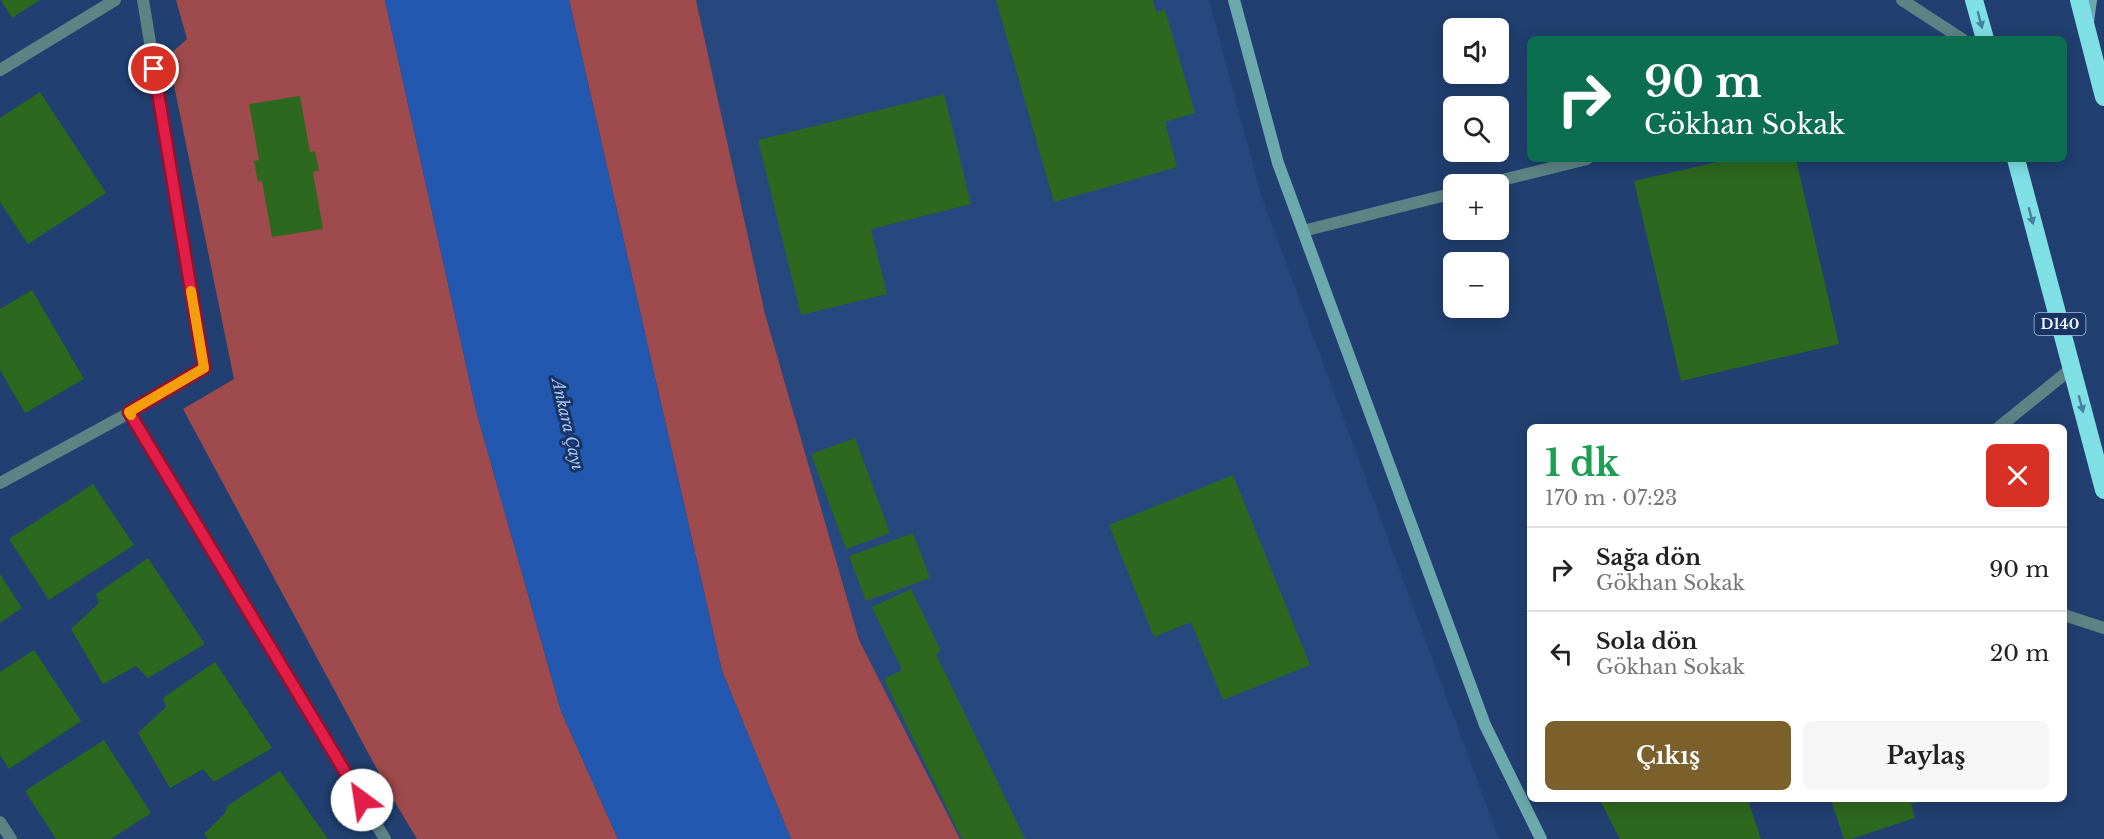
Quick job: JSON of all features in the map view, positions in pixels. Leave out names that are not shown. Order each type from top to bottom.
[{"type":"highway","points":[[1974,0],[1984,36]]},
{"type":"highway","points":[[2079,0],[2104,97]]},
{"type":"highway","name":"D140","points":[[2017,162],[2104,490]]},
{"type":"street","points":[[0,70],[115,0]]},
{"type":"street","points":[[0,483],[204,368],[143,0]]},
{"type":"street","points":[[1234,0],[1278,164],[1485,725],[1540,839]]},
{"type":"street","points":[[1902,0],[1957,36]]},
{"type":"street","points":[[2087,32],[2091,0]]},
{"type":"street","points":[[1509,178],[1575,162]]},
{"type":"street","points":[[1303,231],[1443,196]]},
{"type":"street","points":[[2003,424],[2072,368]]},
{"type":"street","points":[[129,412],[385,839]]},
{"type":"street","points":[[2067,616],[2104,628]]},
{"type":"street","points":[[0,822],[11,839]]},
{"type":"shaded area","points":[[176,0],[385,0],[477,414],[561,711],[618,839],[417,839],[393,799],[183,409],[234,379],[168,56],[187,39]]},
{"type":"shaded area","points":[[569,0],[696,0],[765,314],[859,640],[960,839],[791,839],[722,671]]},
{"type":"shaded area","points":[[696,0],[1209,0],[1261,195],[1499,839],[960,839],[859,640],[765,314]]},
{"type":"water","name":"Ankara Çayı","points":[[385,0],[569,0],[722,671],[791,839],[618,839],[561,711],[477,414]]},
{"type":"building","points":[[1,0],[40,0],[12,18]]},
{"type":"building","points":[[996,0],[1153,0],[1156,12],[1165,10],[1195,113],[1165,122],[1177,167],[1054,202]]},
{"type":"building","points":[[40,92],[106,193],[28,244],[0,202],[0,118]]},
{"type":"building","points":[[944,94],[971,204],[871,229],[887,294],[801,315],[758,140]]},
{"type":"building","points":[[300,96],[310,152],[315,151],[319,171],[313,172],[323,229],[272,237],[262,181],[258,182],[254,161],[259,160],[249,104]]},
{"type":"building","points":[[1718,162],[1797,162],[1839,344],[1681,381],[1634,181]]},
{"type":"building","points":[[32,290],[84,379],[25,413],[0,370],[0,309]]},
{"type":"building","points":[[855,438],[890,533],[846,549],[811,454]]},
{"type":"building","points":[[1233,475],[1310,665],[1223,700],[1191,622],[1154,637],[1109,525]]},
{"type":"building","points":[[93,484],[134,545],[49,600],[9,539]]},
{"type":"building","points":[[913,533],[930,578],[866,601],[849,556]]},
{"type":"building","points":[[148,558],[205,644],[148,678],[136,666],[103,684],[71,629],[99,603],[96,594]]},
{"type":"building","points":[[0,574],[22,608],[0,623]]},
{"type":"building","points":[[911,589],[941,651],[936,654],[1025,839],[962,839],[884,679],[902,670],[872,607]]},
{"type":"building","points":[[34,650],[81,721],[9,769],[0,755],[0,672]]},
{"type":"building","points":[[215,662],[272,748],[214,782],[203,769],[170,788],[138,733],[166,707],[163,698]]},
{"type":"building","points":[[104,740],[151,813],[111,839],[56,839],[25,791]]},
{"type":"building","points":[[280,771],[328,839],[208,839],[204,834],[225,813],[227,806]]},
{"type":"building","points":[[1601,802],[1749,802],[1761,839],[1620,839]]},
{"type":"building","points":[[1832,802],[1918,802],[1911,804],[1915,818],[1851,839],[1844,839]]},
{"type":"slow traffic","points":[[131,415],[129,412],[204,368],[191,291]]},
{"type":"route","points":[[154,69],[204,368],[129,412],[362,800]]}]
